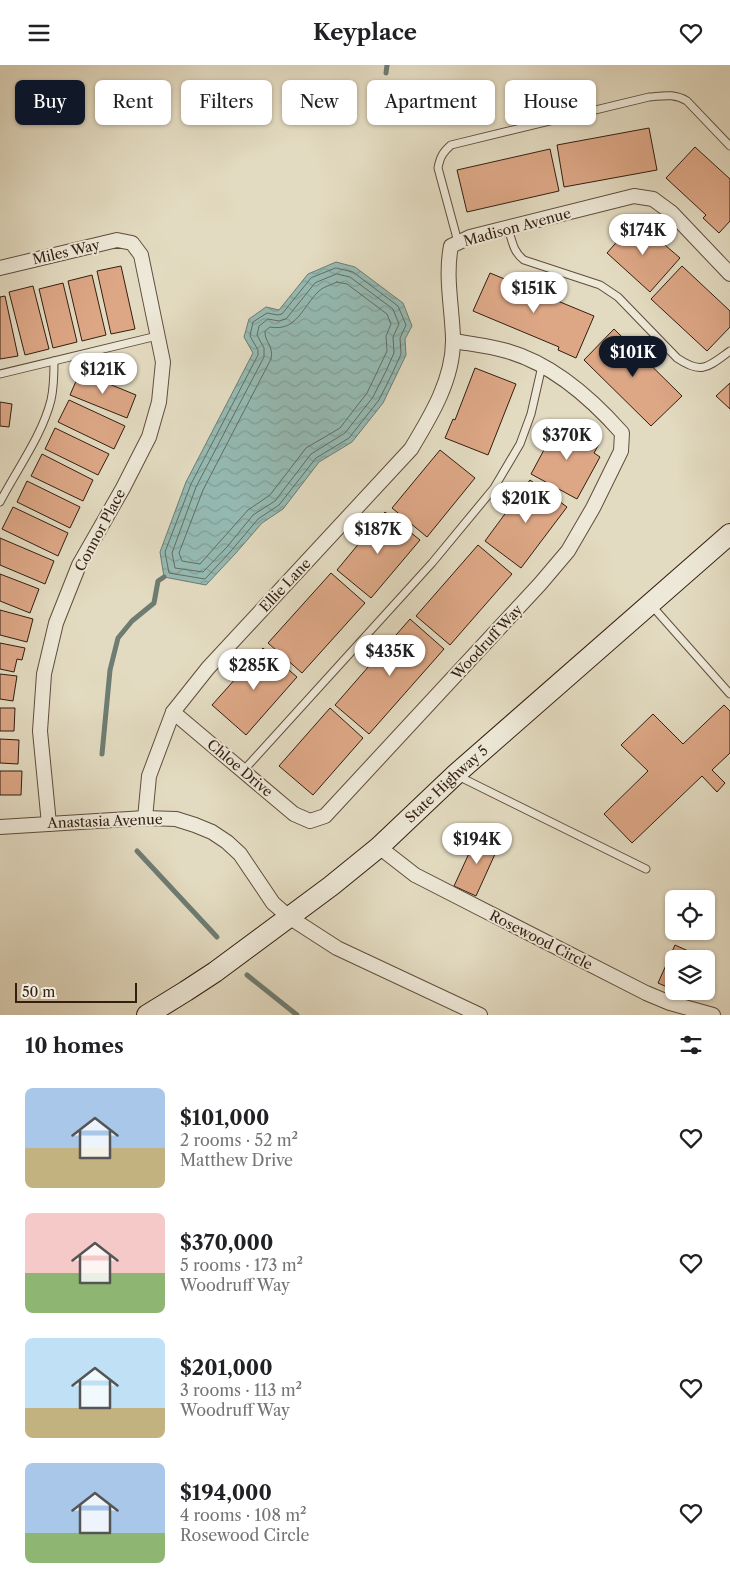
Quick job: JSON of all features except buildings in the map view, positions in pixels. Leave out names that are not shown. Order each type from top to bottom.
[{"type":"main road","name":"State Highway 5","points":[[147,1015],[208,977],[331,886],[378,847],[456,774],[730,534]]},
{"type":"street","name":"Madison Avenue","points":[[454,244],[470,237],[634,196],[653,199],[672,213],[730,273]]},
{"type":"street","name":"Miles Way","points":[[0,268],[117,240],[132,243]]},
{"type":"street","name":"Connor Place","points":[[49,823],[40,731],[44,674],[56,623],[80,565],[149,437],[159,402],[163,362],[141,255],[132,243]]},
{"type":"street","name":"Ellie Lane","points":[[145,818],[149,776],[173,712],[208,668],[411,449],[433,413],[449,372],[454,341],[448,262],[454,244]]},
{"type":"street","points":[[454,341],[507,351],[542,366]]},
{"type":"street","name":"Woodruff Way","points":[[310,821],[325,816],[540,584],[568,551],[594,508],[621,451],[622,433],[559,375],[542,366]]},
{"type":"street","name":"Chloe Drive","points":[[173,712],[294,814],[310,821]]},
{"type":"street","name":"Anastasia Avenue","points":[[0,827],[145,818],[176,819],[212,832],[227,842],[250,867],[273,903],[289,917]]},
{"type":"street","name":"Rosewood Circle","points":[[378,847],[415,875],[628,984],[670,1003],[713,1015]]},
{"type":"street","points":[[289,917],[337,949],[480,1015]]},
{"type":"lane","points":[[454,244],[438,168],[444,150],[451,145],[649,97],[669,95],[686,101],[730,146]]},
{"type":"lane","points":[[508,227],[518,255],[524,260],[600,285],[610,291],[677,358],[688,365],[701,369],[710,366],[730,351]]},
{"type":"lane","points":[[0,374],[157,336]]},
{"type":"lane","points":[[0,502],[41,428],[51,401],[54,386],[54,361]]},
{"type":"lane","points":[[243,771],[432,563],[494,488],[520,444],[531,414],[542,366]]},
{"type":"lane","points":[[650,604],[730,694]]},
{"type":"lane","points":[[456,774],[646,869]]},
{"type":"water","points":[[336,262],[355,267],[403,303],[412,326],[405,339],[406,355],[383,403],[352,442],[319,462],[283,509],[262,523],[206,585],[164,577],[160,552],[186,482],[253,353],[244,337],[249,319],[266,307],[279,310],[308,274]]},
{"type":"waterway","points":[[386,73],[387,65]]},
{"type":"waterway","points":[[102,754],[110,670],[118,638],[132,621],[154,603],[158,581],[164,577]]},
{"type":"waterway","points":[[137,851],[217,937]]},
{"type":"waterway","points":[[247,975],[297,1015]]}]
